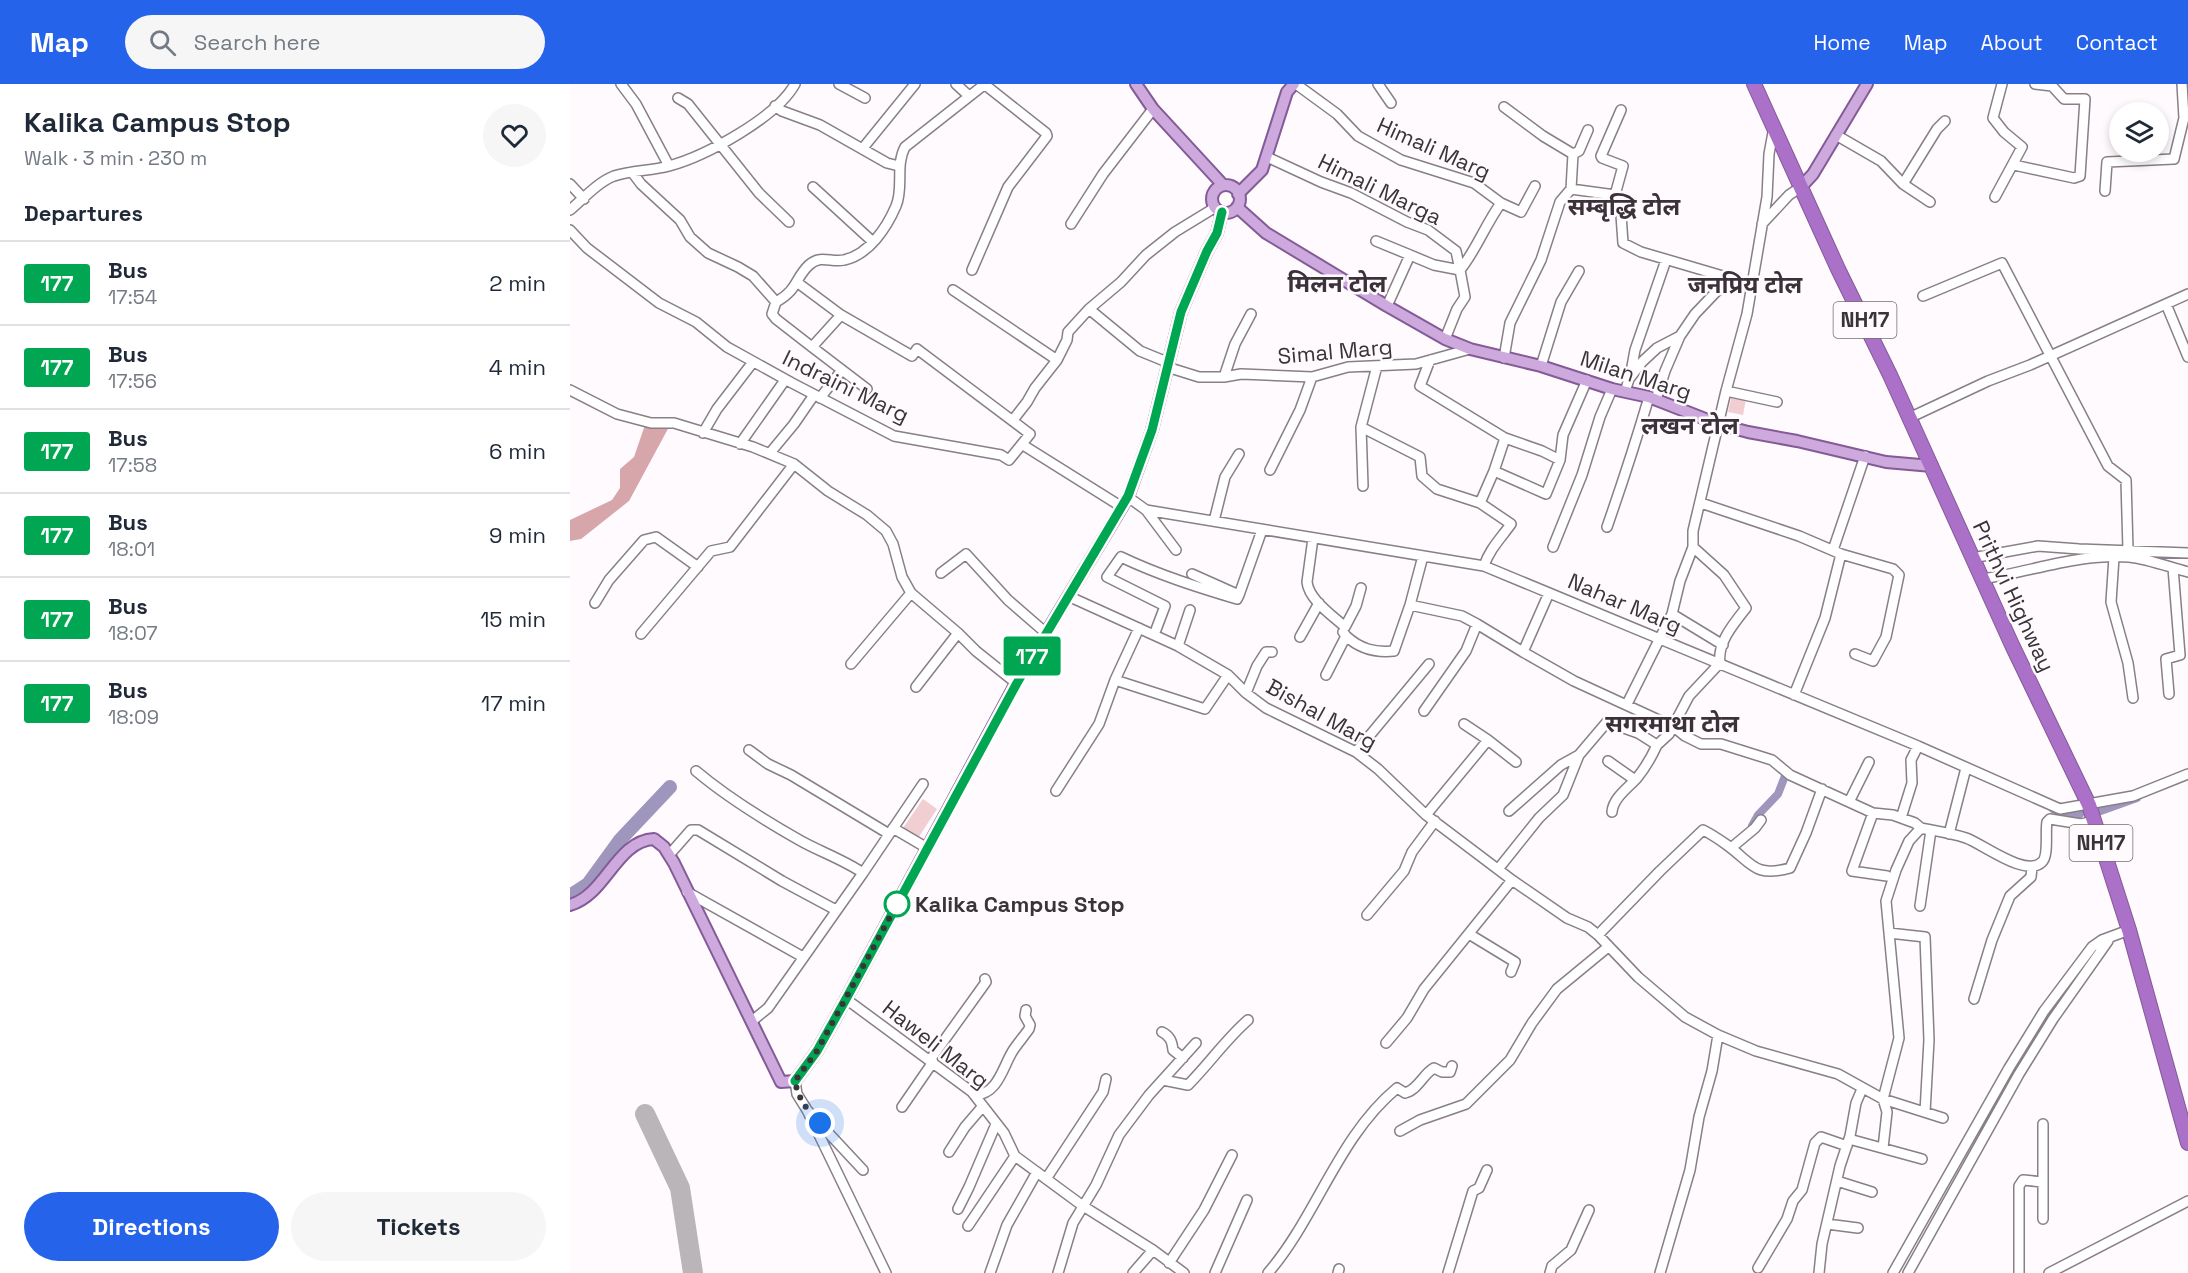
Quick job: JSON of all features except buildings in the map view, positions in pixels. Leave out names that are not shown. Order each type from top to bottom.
[{"type":"highway","name":"Prithvi Highway","points":[[1754,84],[1932,466],[1972,558],[2089,805],[2129,930],[2188,1143]]},
{"type":"main road","points":[[1136,84],[1153,109],[1222,185],[1232,187],[1238,194]]},
{"type":"main road","points":[[1222,185],[1213,193],[1212,201],[1218,209],[1230,212],[1237,207],[1238,194],[1260,174],[1287,92],[1295,84]]},
{"type":"main road","points":[[1801,187],[1813,174],[1867,84]]},
{"type":"main road","name":"Milan Marg","points":[[1237,207],[1266,233],[1445,339],[1470,349],[1541,366],[1612,389],[1653,398],[1718,424],[1748,432],[1886,462],[1932,466]]},
{"type":"main road","points":[[570,905],[589,896],[621,858],[645,840],[654,839],[669,855],[781,1082],[795,1081],[817,1051],[1017,683],[1128,496],[1152,430],[1181,312],[1217,233],[1218,209]]},
{"type":"street","points":[[621,84],[636,104],[669,166]]},
{"type":"street","points":[[570,210],[613,177],[669,166],[720,145],[752,126],[789,95],[795,84]]},
{"type":"street","points":[[839,84],[865,98]]},
{"type":"street","points":[[863,148],[915,84]]},
{"type":"street","points":[[956,84],[969,96]]},
{"type":"street","points":[[867,389],[776,320],[772,314],[776,302],[787,297],[809,265],[822,258],[843,261],[858,254],[878,237],[898,202],[899,166],[905,147],[984,84],[1047,136],[1008,187],[972,270]]},
{"type":"street","name":"Himali Marg","points":[[1295,84],[1337,114],[1358,136],[1401,160],[1474,183],[1501,203]]},
{"type":"street","points":[[1378,84],[1391,103]]},
{"type":"street","points":[[1995,198],[2022,147],[2004,132],[1993,118],[2002,84]]},
{"type":"street","points":[[2013,165],[2074,178],[2080,176],[2085,99],[2064,99],[2052,87],[2035,84]]},
{"type":"street","points":[[2105,191],[2108,162],[2174,159],[2184,142],[2182,84]]},
{"type":"street","points":[[678,98],[688,104],[759,193],[789,222]]},
{"type":"street","points":[[775,106],[782,111],[820,125],[887,163],[899,166]]},
{"type":"street","points":[[1504,107],[1542,136],[1573,154]]},
{"type":"street","points":[[1071,224],[1103,174],[1153,109]]},
{"type":"street","points":[[1621,110],[1606,143],[1602,158],[1623,166],[1615,195],[1621,215],[1623,243],[1666,260],[1750,285]]},
{"type":"street","points":[[1903,184],[1937,129],[1946,121]]},
{"type":"street","points":[[1627,704],[1672,614],[1680,581],[1693,547],[1693,531],[1747,314],[1750,285],[1767,197],[1769,154],[1774,127]]},
{"type":"street","points":[[1573,154],[1579,151],[1588,130]]},
{"type":"street","points":[[1836,135],[1881,161],[1903,184],[1930,202]]},
{"type":"street","points":[[1504,358],[1510,323],[1540,260],[1560,202],[1572,189],[1573,154]]},
{"type":"street","name":"Himali Marga","points":[[1267,157],[1351,193],[1407,222],[1428,230],[1456,251],[1465,297],[1457,309],[1445,339]]},
{"type":"street","points":[[632,172],[680,220],[690,237],[708,254],[753,276],[776,302]]},
{"type":"street","points":[[570,184],[584,198]]},
{"type":"street","points":[[1376,241],[1434,265],[1460,270],[1471,257],[1489,219],[1501,203],[1521,212],[1535,186]]},
{"type":"street","points":[[813,187],[873,242]]},
{"type":"street","points":[[1762,224],[1789,195],[1801,187]]},
{"type":"street","points":[[1572,189],[1615,195]]},
{"type":"street","points":[[1013,420],[1057,360],[1067,340],[1068,332],[1089,309],[1121,282],[1146,255],[1175,232],[1211,210],[1218,209]]},
{"type":"street","name":"Indraini Marg","points":[[570,230],[587,248],[658,303],[696,322],[727,347],[894,436],[1001,455],[1009,460],[1023,445]]},
{"type":"street","points":[[1387,306],[1410,255]]},
{"type":"street","points":[[1625,392],[1635,350],[1666,260]]},
{"type":"street","points":[[1923,296],[2002,263],[2108,466],[2126,480],[2128,550]]},
{"type":"street","points":[[1541,366],[1561,302],[1579,272]]},
{"type":"street","points":[[1607,527],[1619,496],[1627,465],[1680,336],[1709,300],[1733,279]]},
{"type":"street","points":[[798,283],[841,315],[912,356],[917,349],[1030,434],[1023,445],[1122,507]]},
{"type":"street","points":[[953,290],[1057,360]]},
{"type":"street","points":[[1909,418],[2188,294]]},
{"type":"street","points":[[2166,304],[2188,357]]},
{"type":"street","name":"Simal Marg","points":[[1089,309],[1140,351],[1198,377],[1224,377],[1241,374],[1312,377],[1348,367],[1416,364],[1470,349]]},
{"type":"street","points":[[1224,377],[1235,344],[1251,314]]},
{"type":"street","points":[[812,347],[841,315]]},
{"type":"street","points":[[1629,379],[1657,348],[1680,336]]},
{"type":"street","points":[[1430,360],[1420,386],[1505,438],[1560,460]]},
{"type":"street","points":[[703,433],[717,409],[753,362]]},
{"type":"street","points":[[1363,486],[1361,427],[1377,366]]},
{"type":"street","points":[[770,453],[817,396],[842,370]]},
{"type":"street","points":[[1270,470],[1300,410],[1312,377]]},
{"type":"street","points":[[740,444],[786,380]]},
{"type":"street","points":[[1494,471],[1546,494],[1560,460],[1563,435],[1587,380]]},
{"type":"street","points":[[1553,547],[1582,475],[1600,417],[1612,389]]},
{"type":"street","points":[[570,390],[601,407],[637,421],[674,423],[770,453],[794,464],[828,491],[867,515],[886,531],[893,544],[902,577],[911,593],[976,651],[1017,683]]},
{"type":"street","points":[[1726,391],[1777,402]]},
{"type":"street","points":[[1361,427],[1420,457],[1422,476],[1437,489],[1480,503],[1511,524],[1488,554],[1484,566]]},
{"type":"street","points":[[1480,503],[1505,438]]},
{"type":"street","points":[[1214,521],[1225,477],[1239,454]]},
{"type":"street","points":[[1794,694],[1825,618],[1837,552],[1865,456]]},
{"type":"street","points":[[641,634],[711,551],[730,547],[794,464]]},
{"type":"street","name":"Nahar Marg","points":[[1128,496],[1146,510],[1484,566],[1718,665],[1918,746],[2060,809]]},
{"type":"street","points":[[1701,503],[1837,552],[1893,569],[1899,575],[1886,637],[1873,662],[1855,654]]},
{"type":"street","points":[[1146,510],[1176,550]]},
{"type":"street","points":[[1154,635],[1165,606],[1107,577],[1121,557],[1188,585],[1237,599],[1262,530]]},
{"type":"street","points":[[595,603],[609,580],[644,540],[651,537],[656,537],[698,567]]},
{"type":"street","points":[[1313,538],[1308,589],[1355,645],[1381,653],[1394,651],[1410,605],[1423,556]]},
{"type":"street","points":[[1972,558],[2038,546],[2188,553]]},
{"type":"street","points":[[1612,812],[1612,806],[1625,788],[1635,780],[1657,745],[1674,727],[1686,700],[1718,665],[1719,654],[1731,627],[1746,608],[1724,575],[1693,547]]},
{"type":"street","points":[[941,573],[966,554],[1008,600],[1046,633]]},
{"type":"street","points":[[2114,557],[2111,602],[2128,663],[2133,698]]},
{"type":"street","points":[[1982,579],[2085,559],[2114,557],[2130,557],[2188,572]]},
{"type":"street","points":[[2169,694],[2166,659],[2180,655],[2173,568]]},
{"type":"street","points":[[1192,574],[1239,595]]},
{"type":"street","points":[[1326,675],[1346,632],[1361,588]]},
{"type":"street","points":[[851,664],[911,593]]},
{"type":"street","points":[[1523,652],[1550,593]]},
{"type":"street","name":"Bishal Marg","points":[[1068,596],[1179,646],[1228,675],[1266,708],[1356,752],[1426,815],[1512,880],[1567,918],[1588,927],[1598,935]]},
{"type":"street","points":[[1300,637],[1319,603]]},
{"type":"street","points":[[1410,605],[1462,616],[1574,681],[1674,727],[1701,744],[1722,744],[1772,760],[1790,775],[1873,813],[1884,813],[1915,823],[1925,829],[1969,839],[2004,859],[2032,867],[2041,864],[2045,857],[2046,822],[2050,819],[2081,824],[2094,821]]},
{"type":"street","points":[[1179,646],[1190,610]]},
{"type":"street","points":[[1672,614],[1723,645]]},
{"type":"street","points":[[1424,711],[1466,651],[1478,624]]},
{"type":"street","points":[[1056,791],[1099,724],[1115,680],[1139,628]]},
{"type":"street","points":[[916,687],[958,633]]},
{"type":"street","points":[[1246,693],[1257,666],[1266,652],[1272,652]]},
{"type":"street","points":[[1356,752],[1429,664]]},
{"type":"street","points":[[1115,680],[1205,709],[1228,675]]},
{"type":"street","points":[[1499,868],[1539,818],[1563,795],[1579,755],[1608,722],[1638,734],[1657,745]]},
{"type":"street","points":[[1464,724],[1516,762]]},
{"type":"street","points":[[1426,815],[1488,740]]},
{"type":"street","points":[[1901,818],[1912,783],[1911,760],[1918,746]]},
{"type":"street","points":[[749,750],[768,764],[927,848]]},
{"type":"street","points":[[1509,811],[1561,765],[1579,755]]},
{"type":"street","points":[[1608,761],[1635,780]]},
{"type":"street","points":[[1849,802],[1869,762]]},
{"type":"street","points":[[1949,834],[1966,768]]},
{"type":"street","points":[[696,771],[725,795],[800,840],[863,873]]},
{"type":"street","points":[[2068,822],[2060,809],[2133,796],[2188,774]]},
{"type":"street","points":[[752,1021],[768,1008],[923,784]]},
{"type":"street","points":[[1822,789],[1790,868],[1773,871],[1758,870],[1731,848],[1703,830],[1598,935],[1638,977],[1685,1017],[1718,1035],[1756,1051],[1838,1074],[1883,1099],[1943,1118]]},
{"type":"street","points":[[1873,813],[1852,871],[1887,876]]},
{"type":"street","points":[[1731,848],[1761,820]]},
{"type":"street","points":[[1367,915],[1404,871],[1412,852],[1435,821]]},
{"type":"street","points":[[1883,1148],[1887,1112],[1883,1099],[1899,1038],[1886,901],[1909,841],[1925,829]]},
{"type":"street","points":[[1920,906],[1925,829]]},
{"type":"street","points":[[669,855],[691,830],[698,830],[782,881],[836,910]]},
{"type":"street","points":[[1974,999],[1992,940],[2010,896],[2031,877],[2032,867]]},
{"type":"street","points":[[1386,1043],[1407,1018],[1424,988],[1512,880]]},
{"type":"street","points":[[687,891],[803,957]]},
{"type":"street","points":[[1893,1273],[2009,1068],[2044,1011],[2092,947],[2102,940],[2129,930]]},
{"type":"street","points":[[1889,933],[1925,937],[1929,1040],[1924,1112]]},
{"type":"street","points":[[1469,934],[1515,962],[1511,972]]},
{"type":"street","points":[[1908,1273],[2019,1074],[2053,1018],[2097,953],[2114,935]]},
{"type":"street","points":[[1400,1131],[1420,1120],[1466,1104],[1510,1060],[1532,1023],[1557,989],[1608,947]]},
{"type":"street","points":[[902,1107],[986,982],[985,979]]},
{"type":"street","name":"Haweli Marg","points":[[846,999],[975,1095],[1004,1133],[1015,1156]]},
{"type":"street","points":[[975,1095],[989,1090],[1000,1078],[1014,1049],[1029,1029],[1030,1025],[1025,1016],[1026,1010]]},
{"type":"street","points":[[1163,1080],[1188,1085],[1208,1066],[1237,1029],[1248,1020]]},
{"type":"street","points":[[1162,1032],[1168,1035],[1172,1041],[1173,1050],[1182,1058]]},
{"type":"street","points":[[1660,1273],[1690,1170],[1699,1117],[1712,1071],[1718,1035]]},
{"type":"street","points":[[1058,1273],[1073,1223],[1096,1185],[1119,1136],[1149,1095],[1196,1043]]},
{"type":"street","points":[[1268,1273],[1293,1240],[1325,1183],[1371,1114],[1397,1088],[1405,1094],[1411,1092],[1430,1070],[1434,1068],[1442,1072],[1450,1072],[1452,1066]]},
{"type":"street","points":[[1046,1179],[1103,1092],[1106,1079]]},
{"type":"street","points":[[795,1081],[797,1094],[807,1110],[886,1273]]},
{"type":"street","points":[[1819,1273],[1822,1244],[1856,1103],[1862,1089]]},
{"type":"street","points":[[949,1152],[965,1127],[983,1106]]},
{"type":"street","points":[[807,1110],[863,1170]]},
{"type":"street","points":[[958,1209],[996,1124]]},
{"type":"street","points":[[2043,1124],[2043,1219]]},
{"type":"street","points":[[1758,1268],[1787,1219],[1793,1201],[1802,1190],[1815,1143],[1821,1137],[1883,1148],[1922,1159]]},
{"type":"street","points":[[1169,1263],[1204,1210],[1232,1155]]},
{"type":"street","points":[[968,1226],[1015,1156],[1083,1206],[1153,1250],[1184,1273]]},
{"type":"street","points":[[1448,1273],[1473,1191],[1479,1188],[1487,1170]]},
{"type":"street","points":[[990,1273],[1007,1225],[1037,1172]]},
{"type":"street","points":[[2019,1273],[2020,1182],[2023,1180],[2043,1182]]},
{"type":"street","points":[[1837,1181],[1872,1192]]},
{"type":"street","points":[[1215,1273],[1247,1200]]},
{"type":"street","points":[[2049,1273],[2188,1201]]},
{"type":"street","points":[[1550,1273],[1552,1266],[1571,1250],[1589,1210]]},
{"type":"street","points":[[1827,1224],[1858,1228]]},
{"type":"street","points":[[1133,1273],[1153,1250]]},
{"type":"shaded area","points":[[1732,395],[1746,399],[1743,415],[1728,412]]},
{"type":"shaded area","points":[[646,422],[670,425],[629,501],[581,539],[570,541],[570,520],[612,500],[620,488],[620,469],[634,457]]},
{"type":"shaded area","points":[[923,799],[937,809],[918,838],[903,828]]},
{"type":"waterway","points":[[1752,826],[1758,815],[1778,794],[1785,776]]},
{"type":"waterway","points":[[570,896],[588,884],[620,840],[670,787]]},
{"type":"waterway","points":[[2098,812],[2137,798]]},
{"type":"waterway","points":[[2053,809],[2064,814],[2080,814]]},
{"type":"taxiway","points":[[645,1114],[680,1188],[693,1273]]},
{"type":"bus line","name":"177","points":[[795,1081],[817,1051],[1017,683],[1128,496],[1142,463],[1152,430],[1181,312],[1217,233],[1222,212]]},
{"type":"place","name":"Kalika Campus Stop","points":[[897,904]]},
{"type":"district","name":"सम्बृद्धि टोल","points":[[1624,207]]},
{"type":"district","name":"मिलन टोल","points":[[1337,284]]},
{"type":"district","name":"जनप्रिय टोल","points":[[1745,285]]},
{"type":"district","name":"लखन टोल","points":[[1690,426]]},
{"type":"district","name":"सगरमाथा टोल","points":[[1672,724]]},
{"type":"route","points":[[820,1123],[807,1110],[797,1094],[795,1081],[817,1051],[897,904]]}]
